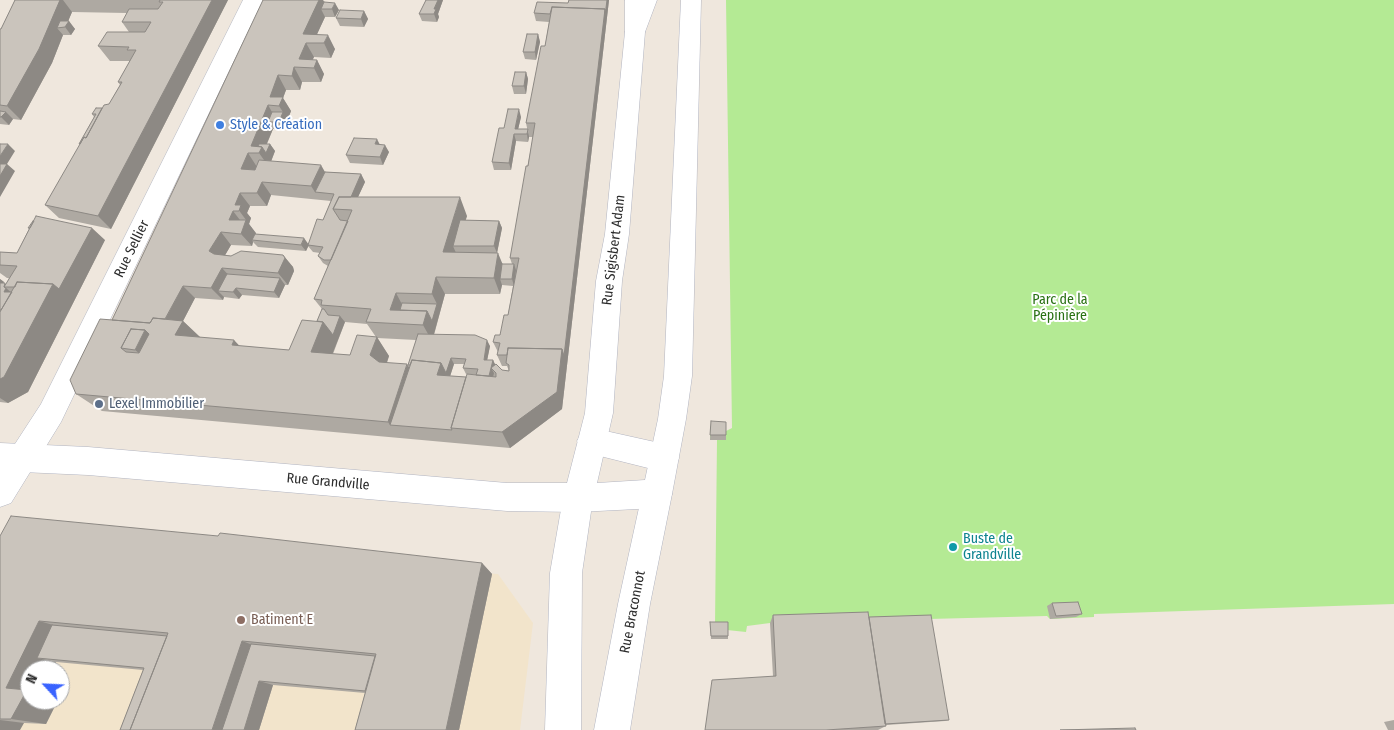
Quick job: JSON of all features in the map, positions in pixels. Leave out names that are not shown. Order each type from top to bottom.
[{"type":"main road","name":"Rue Sellier","points":[[0,493],[12,458],[51,413],[253,0]]},
{"type":"main road","name":"Rue Sigisbert Adam","points":[[578,498],[599,413],[609,281],[617,234],[635,32],[635,0]]},
{"type":"main road","points":[[635,32],[647,0]]},
{"type":"main road","points":[[657,494],[678,376],[691,0]]},
{"type":"main road","points":[[592,441],[664,458]]},
{"type":"main road","name":"Rue Grandville","points":[[12,458],[88,461],[507,497],[578,498],[657,494]]},
{"type":"main road","name":"Rue Braconnot","points":[[612,730],[634,604],[657,494]]},
{"type":"main road","points":[[563,730],[566,573],[578,498]]},
{"type":"shaded area","name":"Batiment E","points":[[0,541],[498,574],[533,623],[520,730],[0,730]]},
{"type":"green space","name":"Parc de la Pépinière","points":[[726,0],[1394,0],[1394,604],[1094,614],[1094,617],[1050,619],[1047,616],[770,623],[747,626],[746,632],[727,630],[715,625],[717,440],[710,440],[710,426],[726,427],[726,431],[732,428]]},
{"type":"building","points":[[15,0],[60,0],[39,49],[7,106],[0,105],[0,29]]},
{"type":"building","points":[[160,0],[212,0],[98,216],[45,205],[104,105],[109,104],[122,82],[118,82],[136,50],[127,50],[129,47],[98,46],[107,32],[145,32],[151,22],[122,22],[129,9],[158,9],[163,2],[159,2]]},
{"type":"building","points":[[263,0],[319,0],[303,34],[328,35],[324,43],[306,43],[299,59],[317,60],[314,68],[294,67],[292,76],[278,75],[270,97],[283,97],[279,106],[268,105],[251,146],[262,147],[259,153],[248,153],[241,169],[255,170],[259,160],[321,165],[311,186],[262,182],[257,193],[240,193],[235,205],[241,205],[239,211],[233,211],[229,220],[246,220],[241,234],[221,232],[209,251],[214,254],[231,256],[241,251],[283,255],[285,258],[278,273],[222,268],[211,288],[183,286],[165,319],[153,318],[150,323],[112,320]]},
{"type":"building","points":[[426,0],[438,0],[434,14],[419,14]]},
{"type":"building","points":[[569,0],[607,0],[605,16],[605,9],[552,7],[550,14],[534,13],[537,2],[568,3]]},
{"type":"building","points":[[324,2],[335,3],[332,9],[321,9]]},
{"type":"building","points":[[552,7],[605,9],[564,356],[562,349],[508,348],[507,355],[497,355],[500,343],[493,342],[495,335],[500,335],[504,315],[508,315],[519,258],[510,258],[535,123],[526,123],[541,46],[545,46]]},
{"type":"building","points":[[340,10],[364,11],[361,19],[336,18]]},
{"type":"building","points":[[60,21],[69,21],[65,27],[57,28]]},
{"type":"building","points":[[527,34],[538,34],[535,52],[523,52]]},
{"type":"building","points":[[515,72],[526,72],[524,86],[512,86]]},
{"type":"building","points":[[96,108],[102,108],[86,138],[84,137],[79,144],[96,114],[92,114]]},
{"type":"building","points":[[508,109],[519,109],[515,129],[528,129],[527,134],[514,134],[509,163],[492,162],[499,128],[504,128]]},
{"type":"building","points":[[0,111],[6,112],[1,117],[0,117]]},
{"type":"building","points":[[272,112],[283,112],[279,122],[268,122]]},
{"type":"building","points":[[354,138],[377,139],[375,144],[385,145],[380,157],[346,155]]},
{"type":"building","points":[[0,144],[8,144],[0,156]]},
{"type":"building","points":[[259,144],[270,144],[266,153],[262,147],[258,146]]},
{"type":"building","points":[[0,164],[7,164],[0,176]]},
{"type":"building","points":[[325,172],[361,174],[351,197],[339,197],[333,209],[340,220],[348,221],[331,260],[324,260],[318,256],[323,247],[308,245],[317,219],[323,220],[334,194],[315,192]]},
{"type":"building","points":[[339,197],[460,197],[443,252],[498,253],[494,278],[436,277],[432,294],[396,293],[390,310],[427,311],[423,325],[366,322],[371,309],[321,305],[322,300],[314,299],[352,210],[333,209]]},
{"type":"building","points":[[36,216],[92,228],[59,289],[53,284],[17,282],[15,287],[4,287],[17,266],[0,265],[0,252],[17,253]]},
{"type":"building","points":[[460,220],[499,221],[494,246],[453,246]]},
{"type":"building","points":[[255,234],[304,238],[301,245],[252,240]]},
{"type":"building","points":[[502,264],[514,264],[512,279],[500,279]]},
{"type":"building","points":[[227,274],[280,278],[274,292],[236,288],[233,292],[218,291]]},
{"type":"building","points":[[17,282],[53,284],[4,377],[0,379],[0,312]]},
{"type":"building","points":[[0,283],[5,283],[4,287],[6,288],[4,292],[12,292],[1,310],[0,310]]},
{"type":"building","points":[[402,303],[437,304],[432,321],[427,311],[400,310]]},
{"type":"building","points":[[322,309],[328,315],[340,316],[333,335],[323,322],[317,321]]},
{"type":"building","points":[[153,318],[183,321],[175,335],[234,340],[232,345],[289,350],[302,320],[323,322],[311,352],[350,355],[357,335],[377,337],[370,355],[379,362],[407,364],[388,422],[76,394],[70,380],[100,319],[150,323]],"holes":[[[131,329],[145,330],[149,334],[139,353],[126,352],[121,348]]]},
{"type":"building","points":[[131,329],[145,330],[135,350],[121,348]]},
{"type":"building","points":[[418,334],[475,335],[487,340],[484,360],[493,360],[489,376],[476,375],[478,369],[463,368],[466,359],[451,358],[446,373],[441,363],[412,360],[410,365],[408,365]]},
{"type":"building","points":[[508,348],[562,349],[557,392],[502,432],[451,428],[467,374],[496,377],[496,373],[491,368],[496,364],[502,370],[509,371],[509,365],[506,363]]},
{"type":"building","points":[[412,360],[441,363],[437,375],[466,377],[452,430],[390,425]]},
{"type":"building","points":[[711,421],[726,422],[726,435],[710,435]]},
{"type":"building","name":"Batiment E","points":[[11,516],[218,536],[220,533],[482,563],[446,730],[355,730],[376,654],[242,641],[212,730],[130,730],[168,633],[39,621],[6,688],[20,689],[20,703],[11,719],[0,719],[0,536]]},
{"type":"building","points":[[1078,602],[1082,614],[1056,616],[1052,603]]},
{"type":"building","points":[[868,612],[886,726],[826,730],[705,730],[712,680],[776,676],[773,615]]},
{"type":"building","points":[[931,615],[949,720],[885,724],[869,617]]},
{"type":"building","points":[[710,622],[728,622],[728,636],[711,636]]},
{"type":"building","points":[[52,625],[167,636],[130,730],[120,730],[144,668],[37,658]]},
{"type":"building","points":[[251,644],[375,656],[365,691],[259,681],[244,730],[222,730]]},
{"type":"building","points":[[1135,728],[1136,730],[1060,730]]},
{"type":"place","name":"Style & Création","points":[[220,125]]},
{"type":"place","name":"Lexel Immobilier","points":[[99,404]]},
{"type":"place","name":"Buste de Grandville","points":[[953,547]]},
{"type":"place","name":"Batiment E","points":[[241,620]]}]
